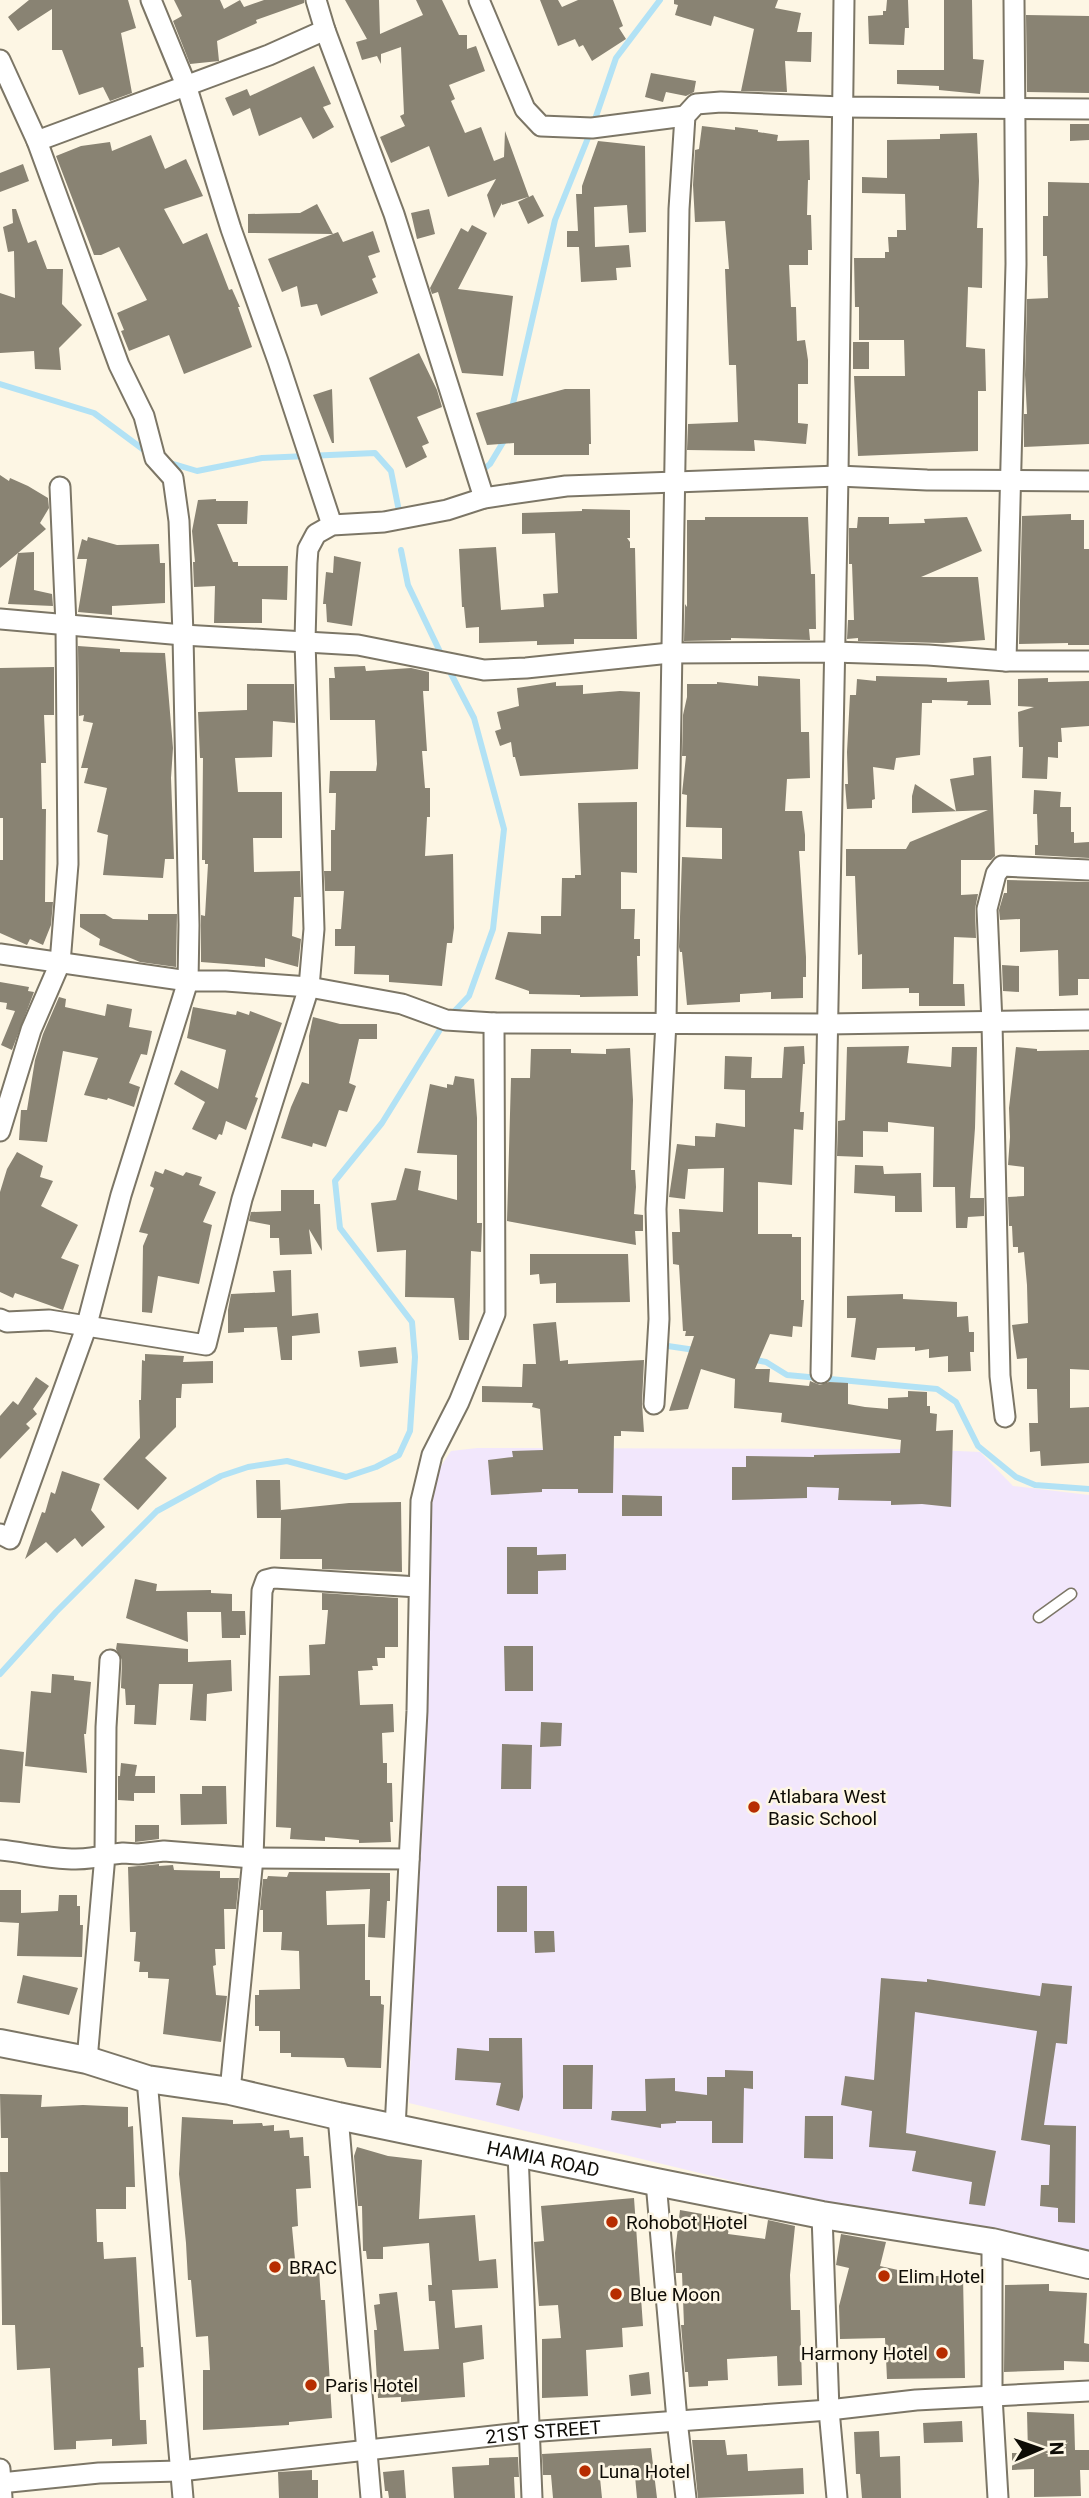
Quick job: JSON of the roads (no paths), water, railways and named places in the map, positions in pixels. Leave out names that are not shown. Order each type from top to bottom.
[{"type":"main road","name":"HAMIA ROAD","points":[[0,2043],[87,2060],[147,2078],[230,2091],[656,2182],[822,2215],[992,2242],[1089,2264]]},
{"type":"street","points":[[151,0],[186,85],[231,229],[278,361],[331,526]]},
{"type":"street","points":[[316,0],[394,214],[484,498]]},
{"type":"street","points":[[479,0],[525,109],[541,126],[592,128],[685,116]]},
{"type":"street","points":[[821,1373],[844,0]]},
{"type":"street","points":[[1006,661],[1016,264],[1014,0]]},
{"type":"street","points":[[37,141],[269,55],[325,30]]},
{"type":"street","points":[[0,60],[37,141],[119,365],[144,416],[155,458],[173,478],[179,522],[189,911],[188,981],[121,1195],[86,1328],[10,1538],[0,1534]]},
{"type":"street","points":[[654,1404],[659,1319],[656,1209],[666,1022],[679,209],[685,116],[696,104],[721,102],[842,107],[1089,109]]},
{"type":"street","points":[[0,1319],[7,1322],[49,1320],[206,1345],[242,1199],[309,987],[314,929],[305,641],[308,549],[316,534],[331,526],[384,522],[447,510],[484,498],[566,486],[838,476],[1089,481]]},
{"type":"street","points":[[0,1131],[32,1030],[60,963],[68,864],[66,625],[60,487]]},
{"type":"street","points":[[0,619],[183,635],[358,645],[484,670],[670,653],[833,652],[1006,661],[1089,661]]},
{"type":"street","points":[[1004,1417],[1000,1376],[987,909],[996,874],[1002,866],[1089,870]]},
{"type":"street","points":[[0,954],[188,981],[309,987],[402,1004],[446,1020],[494,1023],[827,1024],[1089,1020]]},
{"type":"street","points":[[395,2128],[416,1711],[421,1502],[432,1455],[459,1402],[495,1314],[494,1023]]},
{"type":"street","points":[[230,2091],[253,1858],[262,1591],[266,1580],[274,1578],[418,1587]]},
{"type":"street","points":[[87,2060],[104,1855],[110,1660]]},
{"type":"street","points":[[0,1850],[94,1858],[164,1851],[253,1858],[409,1859]]},
{"type":"street","points":[[147,2078],[183,2498]]},
{"type":"street","points":[[338,2116],[371,2498]]},
{"type":"street","points":[[518,2153],[532,2498]]},
{"type":"street","points":[[656,2182],[686,2498]]},
{"type":"street","points":[[822,2215],[829,2410],[837,2498]]},
{"type":"street","points":[[992,2242],[992,2396],[999,2498]]},
{"type":"street","name":"21ST STREET","points":[[1,2483],[99,2473],[180,2471],[528,2432],[829,2410],[916,2400],[1089,2392]]},
{"type":"lane","points":[[1039,1617],[1071,1594]]},
{"type":"waterway","points":[[512,408],[555,220],[592,128],[616,58],[660,0]]},
{"type":"waterway","points":[[0,384],[94,413],[148,453]]},
{"type":"waterway","points":[[480,472],[490,464],[505,439]]},
{"type":"waterway","points":[[167,462],[197,471],[262,458],[375,453],[391,471],[400,516]]},
{"type":"waterway","points":[[401,550],[408,585],[443,658]]},
{"type":"waterway","points":[[0,1674],[56,1612],[157,1511],[221,1476],[248,1467],[287,1461],[346,1477],[376,1467],[399,1455],[410,1431],[415,1357],[412,1322],[340,1228],[335,1181],[382,1123],[446,1020],[469,996],[493,929],[504,829],[474,718],[448,668]]},
{"type":"waterway","points":[[661,1345],[695,1350]]},
{"type":"waterway","points":[[751,1359],[766,1362],[787,1375],[937,1389],[956,1402],[978,1446],[1016,1477],[1035,1485],[1089,1489]]},
{"type":"place","name":"Atlabara West Basic School","points":[[754,1807]]},
{"type":"place","name":"Rohobot Hotel","points":[[612,2222]]},
{"type":"place","name":"BRAC","points":[[275,2267]]},
{"type":"place","name":"Elim Hotel","points":[[884,2276]]},
{"type":"place","name":"Blue Moon","points":[[616,2294]]},
{"type":"place","name":"Harmony Hotel","points":[[942,2353]]},
{"type":"place","name":"Paris Hotel","points":[[311,2385]]},
{"type":"place","name":"Luna Hotel","points":[[585,2471]]}]
